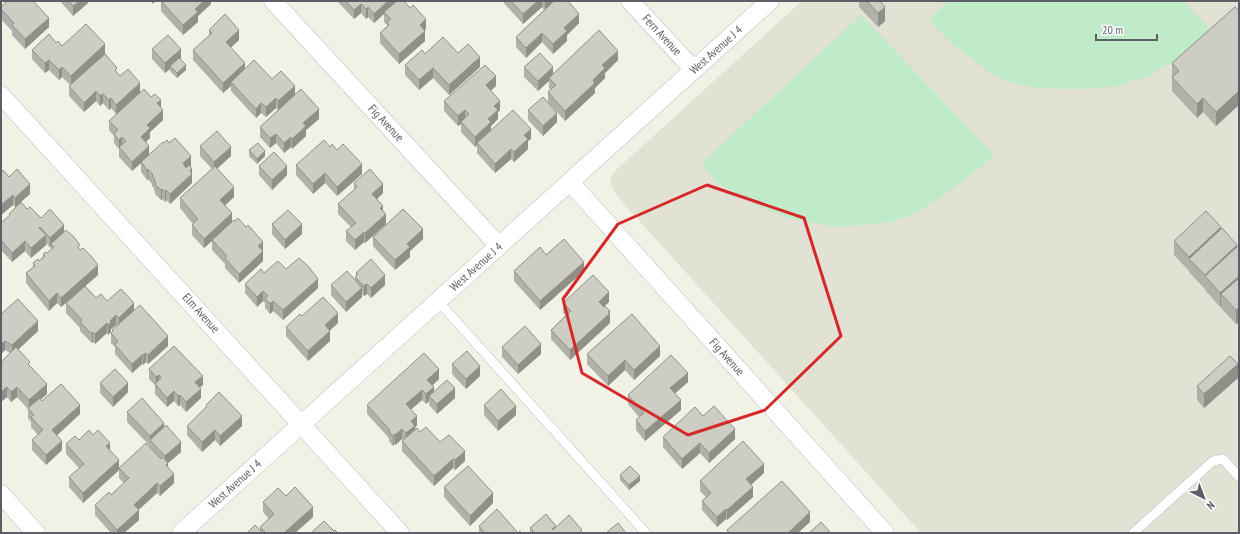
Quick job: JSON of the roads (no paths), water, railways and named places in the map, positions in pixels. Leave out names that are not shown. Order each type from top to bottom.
[{"type":"street","name":"Fig Avenue","points":[[273,1],[499,246]]},
{"type":"street","name":"Fern Avenue","points":[[630,1],[694,70]]},
{"type":"street","name":"West Avenue J 4","points":[[181,533],[770,1]]},
{"type":"street","name":"Elm Avenue","points":[[1,95],[400,533]]},
{"type":"street","name":"Fig Avenue","points":[[570,182],[885,533]]},
{"type":"street","points":[[1,494],[36,533]]},
{"type":"lane","points":[[438,301],[646,533]]},
{"type":"lane","points":[[1134,533],[1213,461],[1223,459],[1239,477]]}]
